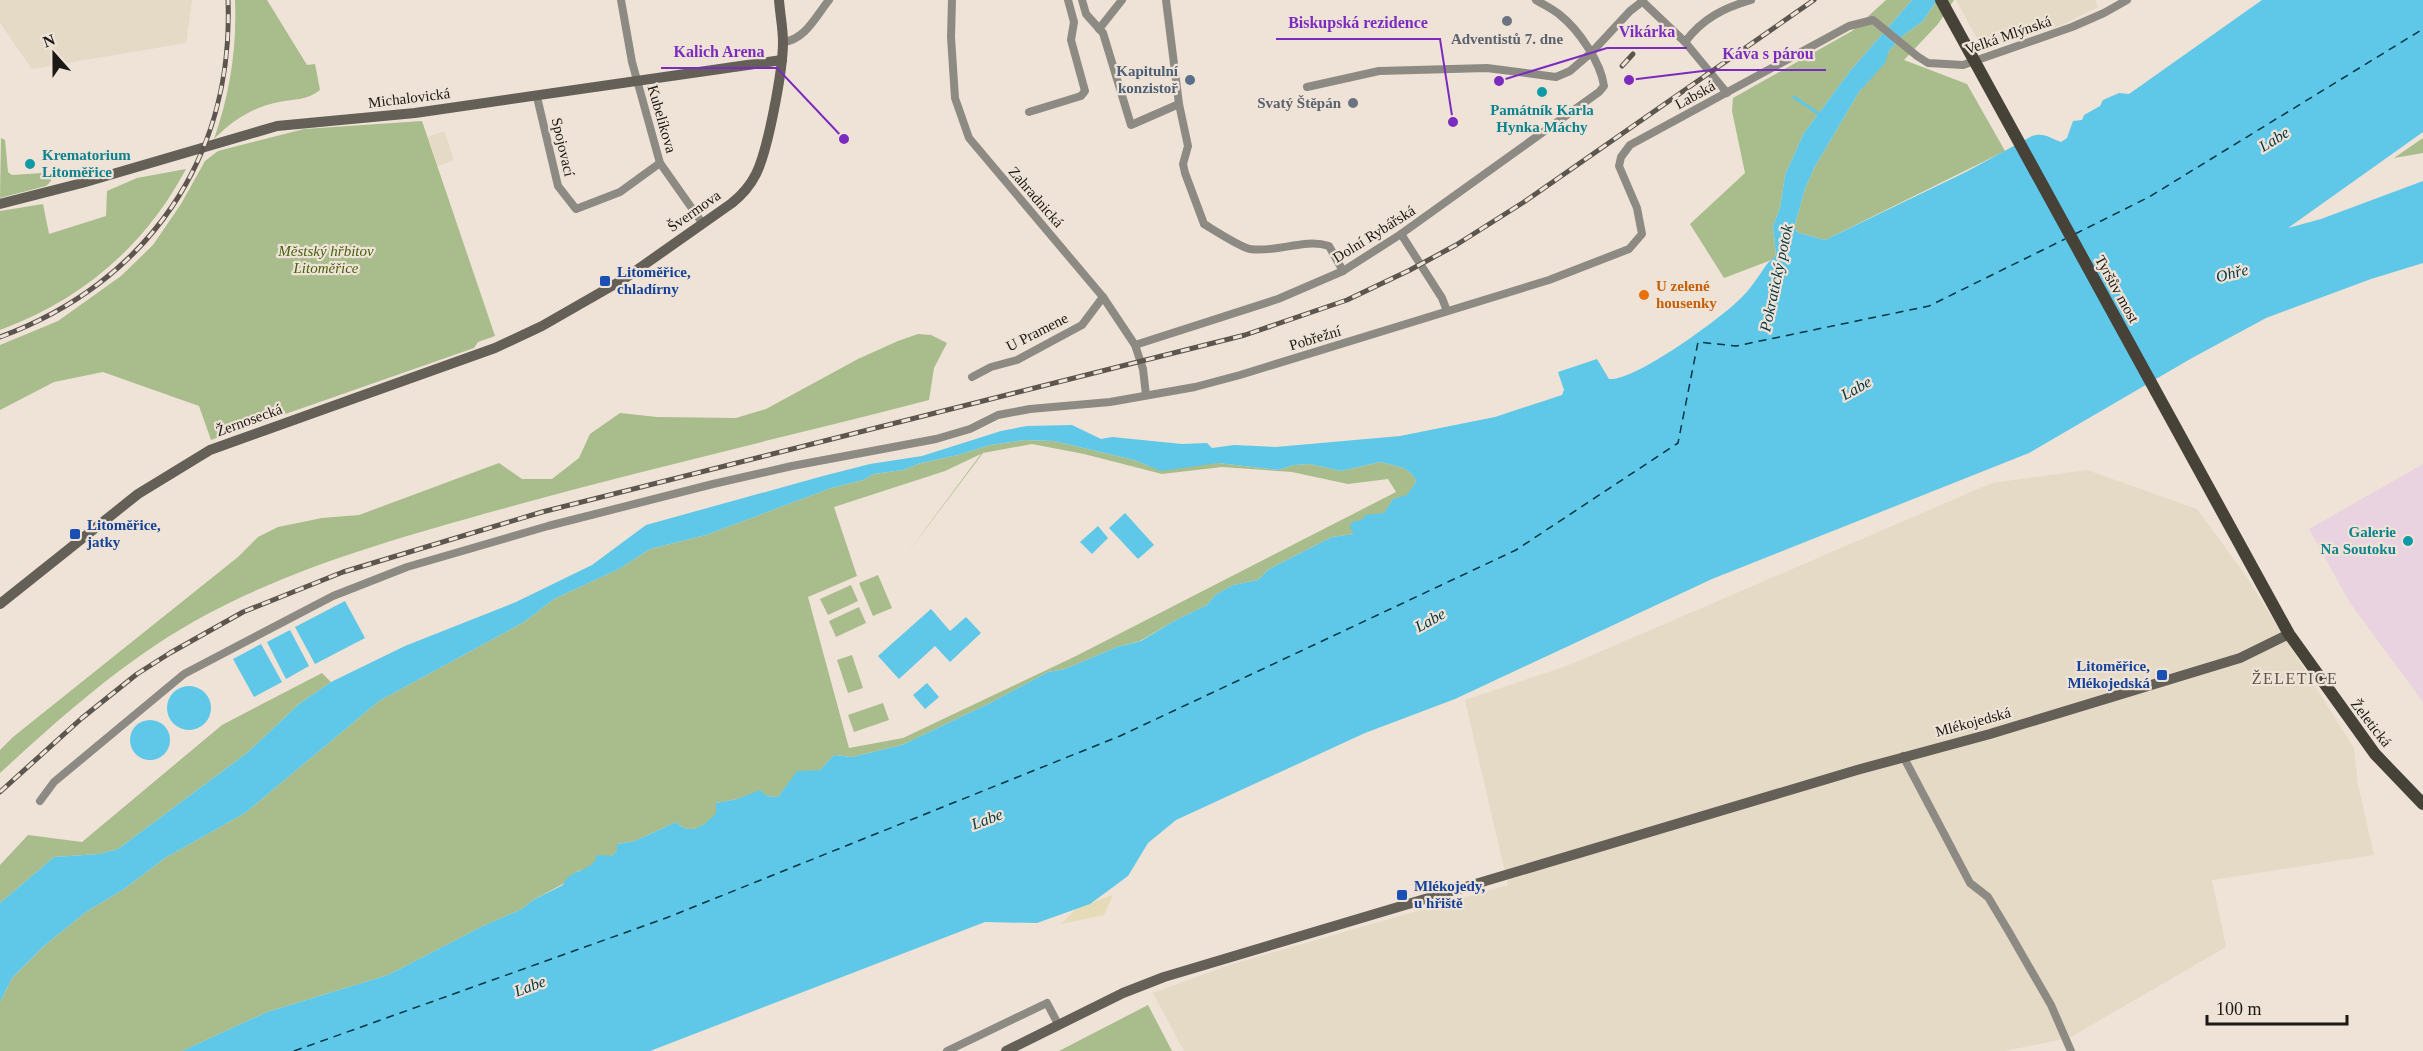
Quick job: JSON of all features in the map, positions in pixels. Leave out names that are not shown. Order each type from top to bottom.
[{"type":"main road","name":"Tyršův most","points":[[1941,0],[2266,592]]},
{"type":"main road","name":"Želetická","points":[[2266,592],[2289,634],[2375,754],[2423,804]]},
{"type":"street","name":"Kubelíkova","points":[[621,0],[637,81],[660,163],[703,224]]},
{"type":"street","name":"Švermova","points":[[542,326],[624,279],[703,224],[738,198],[754,178],[766,143],[782,60],[783,42],[779,0]]},
{"type":"street","points":[[783,42],[801,36],[829,0]]},
{"type":"street","name":"Zahradnická","points":[[952,0],[951,37],[955,98],[969,138],[1103,297],[1135,345],[1143,369],[1146,395]]},
{"type":"street","points":[[1029,112],[1081,96],[1086,91],[1071,40],[1074,22],[1068,0]]},
{"type":"street","points":[[1082,0],[1086,14],[1103,33],[1131,125],[1179,104]]},
{"type":"street","points":[[1099,29],[1122,0]]},
{"type":"street","points":[[1536,0],[1561,15],[1592,52]]},
{"type":"street","points":[[1685,42],[1712,15],[1727,7],[1751,0]]},
{"type":"street","name":"Velká Mlýnská","points":[[1963,65],[2072,27],[2127,0]]},
{"type":"street","points":[[1307,87],[1379,71],[1487,68],[1556,76],[1570,71],[1592,52],[1642,1],[1685,42],[1727,93]]},
{"type":"street","points":[[1166,2],[1179,104],[1188,146],[1183,164],[1204,224],[1248,249],[1282,248],[1317,242],[1329,246],[1343,271]]},
{"type":"street","name":"Labská","points":[[1642,234],[1637,208],[1619,166],[1621,157],[1630,145],[1849,26],[1873,20],[1928,63],[1963,65]]},
{"type":"street","name":"Dolní Rybářská","points":[[1135,345],[1278,299],[1343,271],[1401,234],[1599,92],[1605,86],[1603,75],[1592,52]]},
{"type":"street","name":"Michalovická","points":[[0,204],[277,126],[415,113],[782,60]]},
{"type":"street","name":"Spojovací","points":[[537,97],[558,186],[576,208],[620,192],[660,163]]},
{"type":"street","points":[[1401,234],[1442,298],[1447,311]]},
{"type":"street","name":"Pobřežní","points":[[40,801],[54,782],[184,674],[346,590],[407,567],[548,526],[792,466],[936,439],[970,429],[981,421],[998,415],[1030,409],[1110,402],[1195,387],[1240,375],[1549,280],[1621,253],[1629,249],[1642,234]]},
{"type":"street","name":"U Pramene","points":[[972,377],[991,367],[1017,360],[1082,325],[1103,297]]},
{"type":"street","name":"Žernosecká","points":[[0,604],[138,494],[210,450],[495,348],[542,326]]},
{"type":"street","name":"Mlékojedská","points":[[1006,1051],[1123,993],[1164,977],[1903,756],[1990,734],[2240,658],[2289,634]]},
{"type":"street","points":[[1903,756],[1970,883],[1988,897],[2030,968],[2051,1005],[2071,1051]]},
{"type":"street","points":[[947,1051],[1047,1003],[1058,1024]]},
{"type":"shaded area","points":[[0,0],[192,0],[186,43],[32,69],[0,23]]},
{"type":"shaded area","points":[[1956,0],[2095,0],[2098,7],[2062,25],[1983,49]]},
{"type":"shaded area","points":[[444,131],[454,160],[438,166],[428,137]]},
{"type":"shaded area","points":[[2423,464],[2423,702],[2350,603],[2309,529]]},
{"type":"shaded area","points":[[2087,470],[2197,509],[2246,576],[2354,748],[2358,785],[2374,855],[2212,880],[2226,947],[2069,1038],[2005,1051],[1184,1051],[1153,993],[1229,965],[1508,885],[1465,700],[1567,666],[1992,483]]},
{"type":"green space","points":[[235,0],[267,0],[307,65],[315,64],[320,90],[306,97],[270,104],[252,111],[236,120],[214,139],[231,71],[235,36]]},
{"type":"green space","points":[[1886,0],[1912,0],[1850,71],[1804,133],[1785,175],[1780,208],[1773,226],[1776,255],[1774,259],[1724,278],[1690,224],[1745,173],[1732,111],[1733,98],[1852,31]]},
{"type":"green space","points":[[1937,0],[1954,0],[1938,24],[1904,60],[1967,84],[2005,151],[1825,240],[1799,233],[1794,228],[1805,189],[1814,168],[1859,92],[1884,63],[1889,51],[1901,37],[1923,21]]},
{"type":"green space","name":"Městský hřbitov Litoměřice","points":[[422,121],[495,336],[478,342],[474,348],[211,440],[199,406],[103,372],[54,382],[0,410],[0,345],[58,321],[121,276],[153,245],[181,204],[205,161],[218,151],[304,129]]},
{"type":"green space","points":[[1,138],[5,140],[8,172],[12,175],[42,173],[51,176],[51,181],[46,186],[0,198]]},
{"type":"green space","points":[[2423,138],[2423,153],[2394,158]]},
{"type":"green space","points":[[186,169],[170,197],[151,222],[131,246],[108,267],[58,303],[0,330],[0,211],[43,204],[49,234],[106,216],[107,191],[137,178]]},
{"type":"green space","points":[[918,334],[931,335],[947,343],[934,368],[929,400],[552,495],[420,532],[303,571],[229,603],[166,638],[92,692],[0,773],[0,750],[13,737],[238,557],[258,537],[278,527],[322,518],[359,515],[499,463],[522,479],[552,479],[579,458],[590,434],[620,413],[657,417],[736,418],[766,409],[858,359]]},
{"type":"green space","points":[[1025,440],[1054,441],[1134,460],[1149,466],[1218,463],[1278,470],[1294,465],[1310,464],[1341,471],[1380,462],[1404,468],[1414,476],[1416,482],[1407,496],[1393,499],[1385,513],[1363,519],[1355,534],[1332,537],[1269,569],[1258,580],[1233,585],[1215,595],[1207,605],[1140,641],[1117,647],[1065,669],[1048,672],[902,745],[852,757],[834,755],[820,770],[797,772],[778,797],[767,796],[760,791],[716,803],[717,813],[698,828],[687,829],[676,822],[635,841],[617,844],[617,851],[611,856],[595,862],[590,868],[578,871],[563,884],[533,900],[522,909],[483,926],[388,975],[267,1012],[182,1051],[0,1051],[0,1002],[12,978],[45,945],[86,912],[124,889],[165,858],[245,813],[379,701],[524,622],[554,599],[619,569],[650,549],[706,535],[831,488],[863,480],[874,474],[903,470],[990,445]],"holes":[[[1032,444],[1084,454],[1162,474],[1222,467],[1292,472],[1348,484],[1388,479],[1396,492],[1076,656],[903,738],[849,748],[808,597],[857,576],[834,507],[945,471],[981,454],[906,555],[983,453]]]},
{"type":"green space","points":[[878,575],[892,608],[873,616],[859,583]]},
{"type":"green space","points":[[851,585],[858,601],[828,615],[820,599]]},
{"type":"green space","points":[[859,607],[866,623],[836,637],[829,621]]},
{"type":"green space","points":[[852,655],[863,688],[848,693],[837,660]]},
{"type":"green space","points":[[322,673],[331,682],[299,704],[247,753],[118,849],[99,854],[54,857],[0,903],[0,865],[28,835],[82,842],[222,725]]},
{"type":"green space","points":[[883,703],[889,720],[854,732],[848,715]]},
{"type":"green space","points":[[1148,1005],[1172,1051],[1059,1051]]},
{"type":"sand","points":[[1113,895],[1104,915],[1061,924],[1077,908]]},
{"type":"water","points":[[1912,0],[1937,0],[1923,21],[1901,37],[1889,51],[1885,63],[1859,92],[1814,168],[1805,189],[1794,228],[1799,233],[1825,240],[1966,172],[2032,136],[2044,135],[2061,142],[2067,138],[2073,121],[2082,120],[2084,115],[2100,106],[2103,100],[2119,93],[2129,94],[2262,0],[2423,0],[2423,132],[2288,228],[2321,219],[2423,181],[2423,263],[2371,279],[2266,318],[2192,358],[2029,453],[1712,579],[1455,699],[1365,733],[1176,820],[1148,843],[1128,876],[1090,904],[1037,923],[985,922],[650,1051],[182,1051],[267,1012],[388,975],[483,926],[522,909],[533,900],[563,885],[571,875],[591,865],[597,855],[611,856],[617,851],[617,844],[635,841],[676,822],[687,829],[698,828],[716,813],[716,803],[737,799],[760,790],[767,796],[778,797],[797,771],[820,770],[834,755],[852,757],[902,745],[1048,672],[1065,669],[1117,647],[1141,641],[1207,605],[1215,595],[1233,585],[1258,580],[1269,569],[1332,537],[1354,534],[1350,528],[1351,523],[1363,519],[1365,515],[1384,513],[1393,499],[1407,495],[1416,482],[1414,476],[1404,468],[1380,462],[1341,471],[1310,464],[1294,465],[1278,470],[1218,463],[1161,471],[1134,460],[1054,441],[1025,440],[990,445],[903,470],[874,474],[863,480],[831,488],[706,535],[650,549],[619,569],[554,599],[524,622],[379,701],[245,813],[165,858],[124,889],[86,912],[45,945],[12,978],[0,1002],[0,903],[54,857],[99,854],[118,849],[247,753],[299,704],[331,682],[405,646],[516,602],[592,565],[646,525],[823,476],[870,464],[922,456],[1001,431],[1027,426],[1072,425],[1101,439],[1112,437],[1182,444],[1207,443],[1212,448],[1234,445],[1276,447],[1400,436],[1495,417],[1562,395],[1564,390],[1558,372],[1597,359],[1609,379],[1637,371],[1695,335],[1728,310],[1775,257],[1773,226],[1780,208],[1785,175],[1804,133],[1850,71]]},
{"type":"water","points":[[1125,513],[1154,545],[1138,559],[1109,528]]},
{"type":"water","points":[[1098,526],[1108,538],[1092,554],[1080,542]]},
{"type":"water","points":[[345,601],[365,638],[315,664],[295,627]]},
{"type":"water","points":[[931,609],[950,631],[966,617],[981,633],[950,662],[935,646],[899,679],[878,656]]},
{"type":"water","points":[[290,630],[309,666],[286,679],[267,642]]},
{"type":"water","points":[[261,644],[282,682],[254,697],[233,659]]},
{"type":"water","points":[[927,683],[939,697],[925,709],[913,695]]},
{"type":"water","points":[[189,686],[204,693],[211,708],[204,723],[189,730],[174,723],[167,708],[174,693]]},
{"type":"water","points":[[150,720],[164,726],[170,740],[164,754],[150,760],[136,754],[130,740],[136,726]]},
{"type":"waterway","name":"Pokratický potok","points":[[1794,97],[1822,116]]},
{"type":"ferry route","points":[[2075,234],[2149,197],[2423,29]]},
{"type":"ferry route","points":[[294,1051],[666,918],[1120,736],[1516,550],[1678,443],[1698,342],[1736,346],[1929,306],[2065,239]]},
{"type":"railway","points":[[0,337],[52,313],[98,284],[138,248],[171,207],[197,162],[216,112],[226,58],[228,0]]},
{"type":"railway","points":[[0,792],[82,718],[137,674],[243,612],[343,572],[542,512],[1245,335],[1347,300],[1456,245],[1524,202],[1814,0]]},
{"type":"railway","points":[[1622,66],[1633,54]]},
{"type":"place","name":"Adventistů 7. dne","points":[[1507,21]]},
{"type":"place","name":"Kapitulní konzistoř","points":[[1190,80]]},
{"type":"place","name":"Káva s párou","points":[[1629,80]]},
{"type":"place","name":"Vikárka","points":[[1499,81]]},
{"type":"place","name":"Památník Karla Hynka Máchy","points":[[1542,92]]},
{"type":"place","name":"Svatý Štěpán","points":[[1353,103]]},
{"type":"place","name":"Biskupská rezidence","points":[[1453,122]]},
{"type":"place","name":"Kalich Arena","points":[[844,139]]},
{"type":"place","name":"Krematorium Litoměřice","points":[[30,164]]},
{"type":"place","name":"Litoměřice, chladírny","points":[[605,281]]},
{"type":"place","name":"U zelené housenky","points":[[1644,295]]},
{"type":"place","name":"Litoměřice, jatky","points":[[75,534]]},
{"type":"place","name":"Galerie Na Soutoku","points":[[2408,541]]},
{"type":"place","name":"Litoměřice, Mlékojedská","points":[[2162,675]]},
{"type":"place","name":"Mlékojedy, u hřiště","points":[[1402,895]]},
{"type":"district","name":"ŽELETICE","points":[[2295,678]]},
{"type":"water label","name":"Labe","points":[[2274,139]]},
{"type":"water label","name":"Ohře","points":[[2232,273]]},
{"type":"water label","name":"Labe","points":[[1856,388]]},
{"type":"water label","name":"Labe","points":[[1430,620]]},
{"type":"water label","name":"Labe","points":[[987,819]]},
{"type":"water label","name":"Labe","points":[[530,986]]}]
